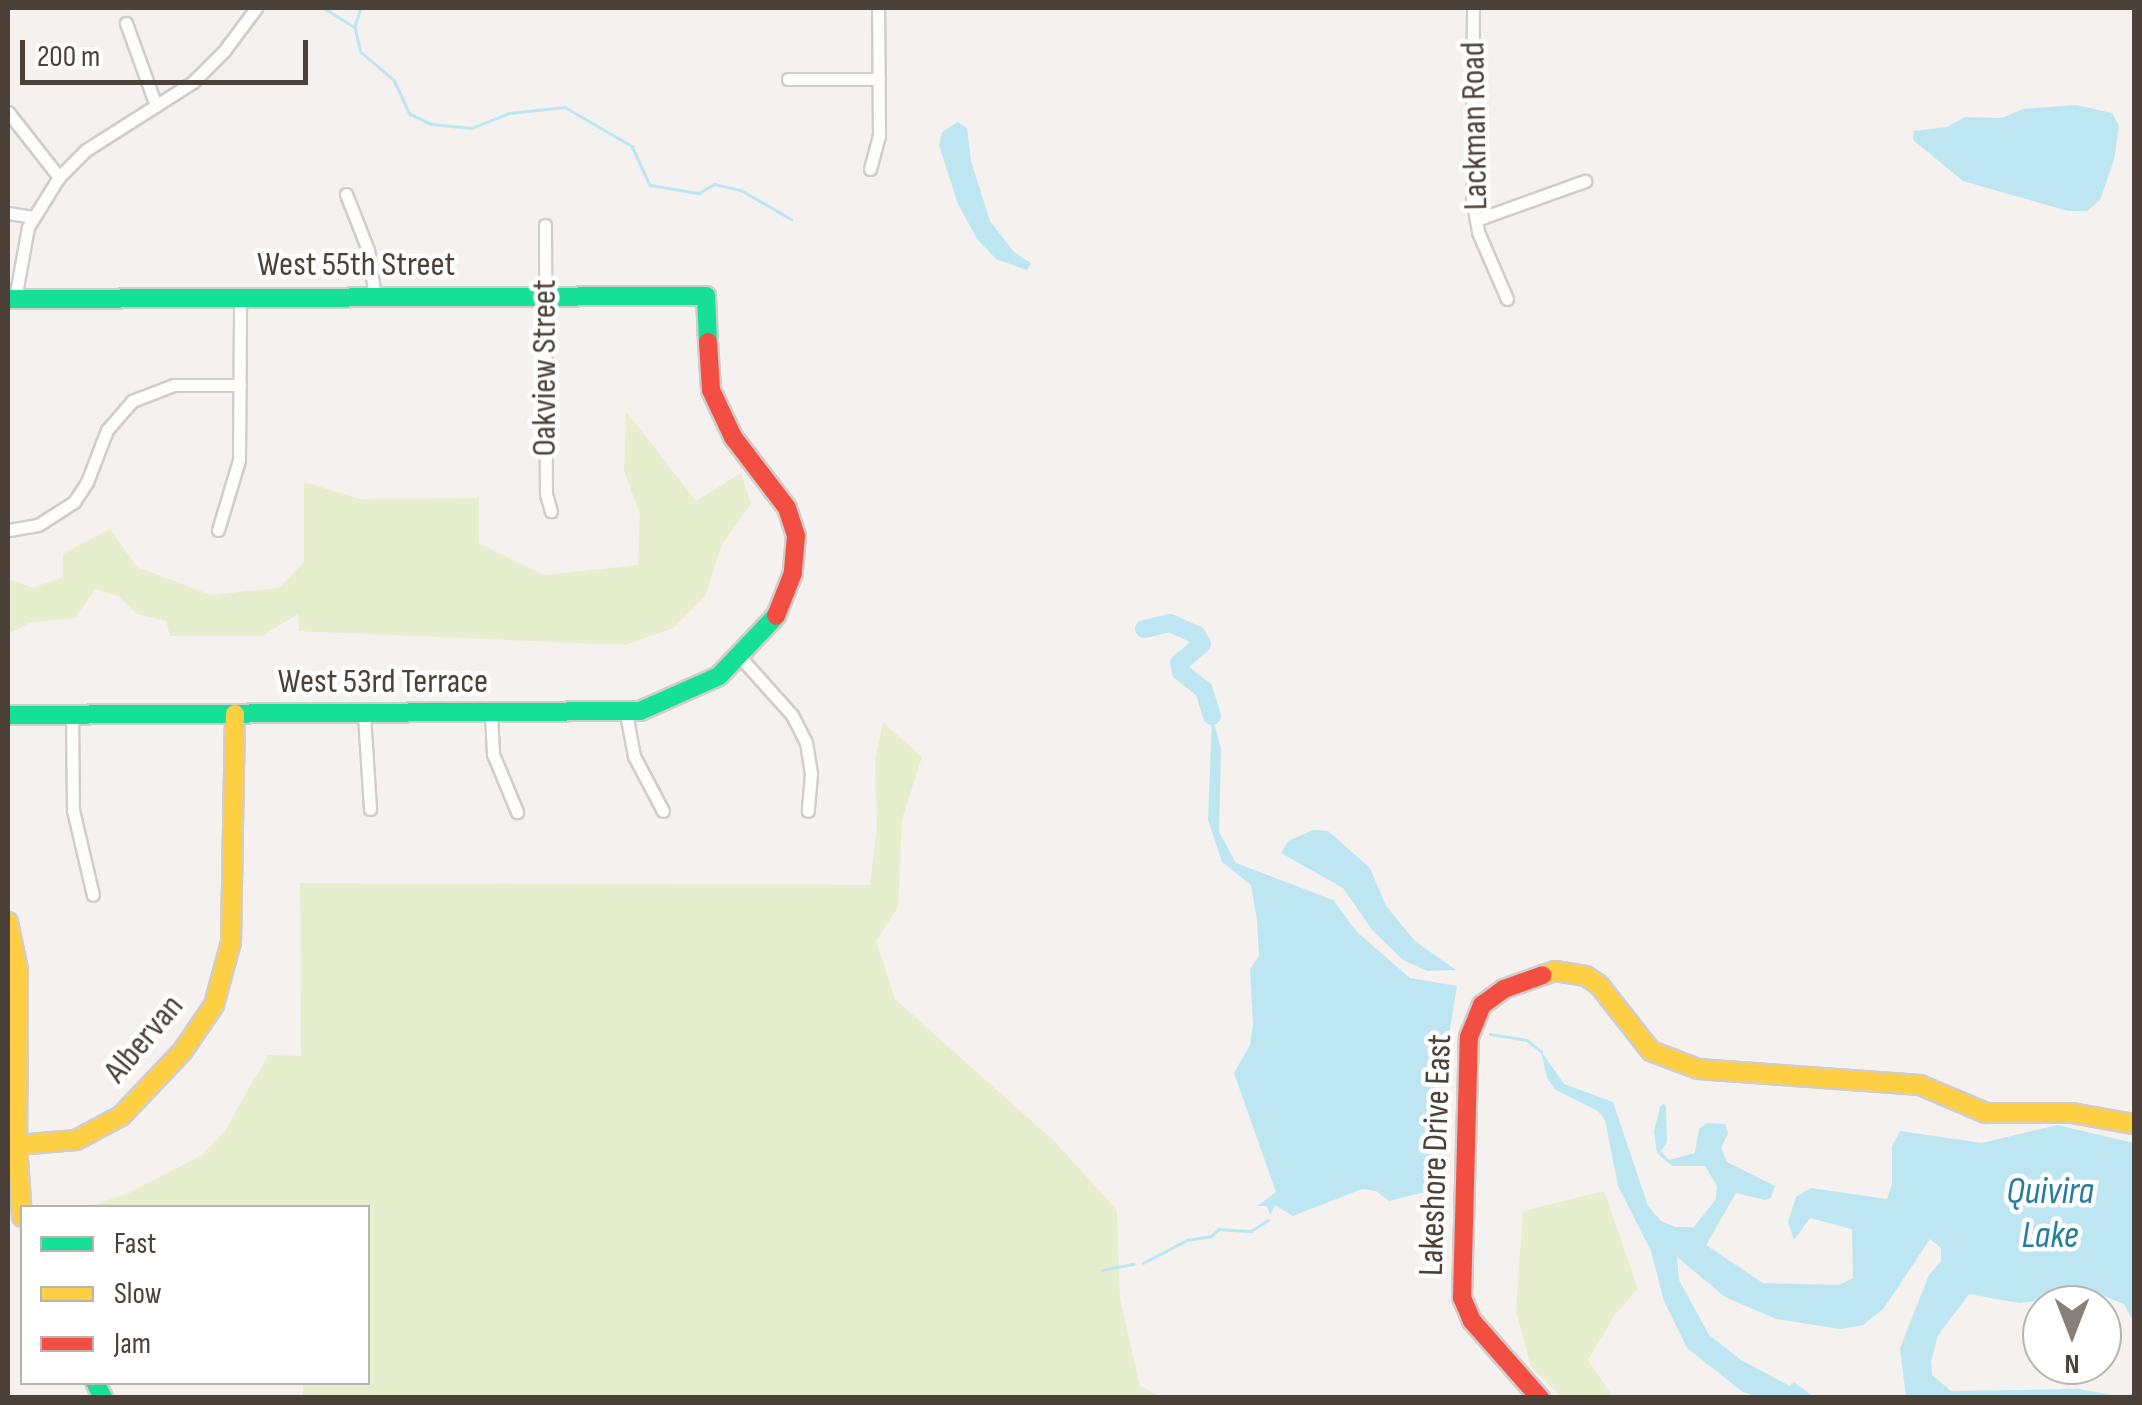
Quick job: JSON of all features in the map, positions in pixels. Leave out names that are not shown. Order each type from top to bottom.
[{"type":"street","points":[[11,299],[33,216],[59,177],[86,150],[194,82],[224,51],[256,8]]},
{"type":"street","points":[[870,169],[879,136],[878,8]]},
{"type":"street","name":"Lackman Road","points":[[1473,8],[1472,197],[1476,220],[1506,299]]},
{"type":"street","points":[[126,23],[156,106]]},
{"type":"street","points":[[788,79],[879,78]]},
{"type":"street","points":[[8,112],[59,177]]},
{"type":"street","points":[[1476,220],[1586,181]]},
{"type":"street","points":[[346,194],[368,250],[374,298]]},
{"type":"street","points":[[8,214],[33,216]]},
{"type":"street","name":"Oakview Street","points":[[545,224],[546,494],[551,511]]},
{"type":"street","name":"West 55th Street","points":[[11,299],[706,296]]},
{"type":"street","name":"West 53rd Terrace","points":[[11,715],[626,713],[680,697],[719,676],[776,616],[793,573],[796,536],[787,508],[732,437],[710,390],[706,296]]},
{"type":"street","points":[[218,530],[239,460],[240,298]]},
{"type":"street","points":[[10,530],[38,526],[74,502],[87,482],[106,430],[132,401],[174,385],[240,385]]},
{"type":"street","points":[[740,658],[792,715],[806,742],[812,774],[808,811]]},
{"type":"street","points":[[626,713],[634,756],[663,811]]},
{"type":"street","points":[[72,714],[73,810],[93,895]]},
{"type":"street","name":"Albervan","points":[[17,1145],[76,1140],[121,1116],[182,1052],[214,1005],[231,942],[235,714]]},
{"type":"street","points":[[364,714],[370,809]]},
{"type":"street","points":[[491,715],[496,764],[517,812]]},
{"type":"street","points":[[8,922],[16,959],[21,1205]]},
{"type":"street","name":"Lakeshore Drive East","points":[[1540,1398],[1472,1321],[1461,1286],[1471,1025],[1492,996],[1555,971],[1586,976],[1599,985],[1651,1051],[1679,1065],[1920,1086],[1986,1113],[2072,1113],[2134,1124]]},
{"type":"green space","points":[[626,411],[696,501],[741,473],[751,504],[722,544],[705,596],[673,628],[625,645],[299,631],[298,614],[262,636],[170,636],[166,621],[137,614],[118,596],[95,589],[75,618],[29,623],[8,634],[8,579],[33,588],[63,577],[63,554],[110,529],[137,567],[211,595],[279,588],[304,562],[304,482],[360,499],[479,498],[479,543],[544,575],[638,565],[640,514],[624,471]]},
{"type":"green space","points":[[883,722],[922,757],[902,819],[898,907],[876,941],[895,999],[1054,1141],[1117,1210],[1120,1299],[1140,1386],[1161,1397],[303,1397],[303,1385],[370,1385],[370,1205],[93,1205],[127,1194],[202,1155],[224,1132],[268,1055],[301,1056],[300,883],[870,885],[877,826],[875,760]]},
{"type":"green space","points":[[1604,1191],[1638,1289],[1616,1313],[1588,1360],[1613,1397],[1562,1397],[1531,1367],[1516,1311],[1523,1211]]},
{"type":"water","points":[[2076,105],[2112,113],[2119,126],[2114,160],[2100,200],[2087,211],[2068,211],[1963,181],[1913,140],[1914,131],[1947,127],[1965,117],[2002,118],[2023,109]]},
{"type":"water","points":[[958,122],[967,128],[971,161],[990,221],[1014,252],[1031,263],[1027,270],[996,259],[977,239],[958,204],[939,145],[942,132]]},
{"type":"water","points":[[1212,716],[1221,749],[1219,832],[1236,863],[1333,900],[1357,932],[1410,978],[1457,986],[1447,1047],[1435,1054],[1445,1073],[1443,1169],[1441,1179],[1429,1191],[1389,1201],[1376,1191],[1362,1189],[1293,1216],[1275,1205],[1270,1215],[1267,1206],[1257,1206],[1276,1192],[1234,1073],[1250,1045],[1250,969],[1259,956],[1257,920],[1251,885],[1222,862],[1208,820]]},
{"type":"water","points":[[1313,830],[1328,831],[1370,868],[1386,906],[1415,941],[1456,970],[1427,971],[1403,960],[1373,931],[1343,888],[1281,853],[1288,841]]},
{"type":"water","name":"Quivira Lake","points":[[1541,1051],[1564,1084],[1613,1102],[1648,1206],[1661,1221],[1675,1227],[1694,1227],[1716,1199],[1717,1186],[1705,1166],[1672,1166],[1657,1153],[1654,1131],[1660,1107],[1664,1103],[1666,1108],[1667,1142],[1661,1151],[1669,1160],[1695,1153],[1699,1129],[1707,1123],[1725,1124],[1728,1133],[1721,1148],[1727,1162],[1775,1186],[1771,1198],[1765,1200],[1736,1193],[1706,1245],[1763,1283],[1839,1285],[1853,1278],[1852,1229],[1810,1218],[1794,1240],[1788,1222],[1796,1197],[1811,1188],[1887,1199],[1892,1184],[1892,1146],[1900,1131],[1982,1143],[2057,1125],[2134,1143],[2134,1323],[2122,1303],[2122,1285],[2022,1285],[2019,1303],[1969,1294],[1938,1335],[1931,1361],[1932,1375],[1951,1391],[2079,1389],[2124,1397],[1906,1397],[1900,1348],[1929,1275],[1941,1261],[1941,1248],[1930,1239],[1884,1308],[1863,1325],[1840,1329],[1776,1319],[1725,1297],[1677,1257],[1679,1280],[1709,1335],[1741,1360],[1790,1386],[1794,1382],[1814,1397],[1760,1397],[1743,1392],[1687,1348],[1664,1301],[1651,1251],[1618,1186],[1605,1120],[1598,1111],[1556,1090],[1547,1078]]},
{"type":"waterway","points":[[324,8],[355,27]]},
{"type":"waterway","points":[[361,8],[355,27],[361,52],[394,80],[410,114],[431,124],[472,128],[509,113],[565,107],[632,146],[650,185],[699,193],[714,184],[741,190],[791,219]]},
{"type":"waterway","points":[[1144,629],[1170,623],[1197,635],[1202,644],[1179,663],[1181,672],[1204,690],[1212,716]]},
{"type":"waterway","points":[[1490,1034],[1527,1040],[1541,1051]]},
{"type":"waterway","points":[[1143,1263],[1187,1240],[1211,1236],[1219,1229],[1251,1231],[1268,1220]]},
{"type":"waterway","points":[[1102,1270],[1133,1264]]},
{"type":"traffic: fast","points":[[8,299],[706,296],[708,342]]},
{"type":"traffic: fast","points":[[11,715],[640,711],[719,676],[776,616]]},
{"type":"traffic: fast","points":[[96,1385],[103,1398]]},
{"type":"traffic: slow","points":[[17,1145],[76,1140],[121,1116],[182,1052],[214,1005],[231,942],[235,714]]},
{"type":"traffic: slow","points":[[8,922],[18,970],[17,1145],[21,1205]]},
{"type":"traffic: slow","points":[[1543,975],[1555,971],[1586,976],[1599,985],[1651,1051],[1698,1069],[1920,1085],[1986,1113],[2072,1113],[2134,1124]]},
{"type":"traffic: jam","points":[[708,342],[711,390],[733,437],[787,508],[796,536],[793,573],[776,616]]},
{"type":"traffic: jam","points":[[1540,1398],[1472,1321],[1462,1298],[1469,1037],[1482,1005],[1504,989],[1543,975]]}]
